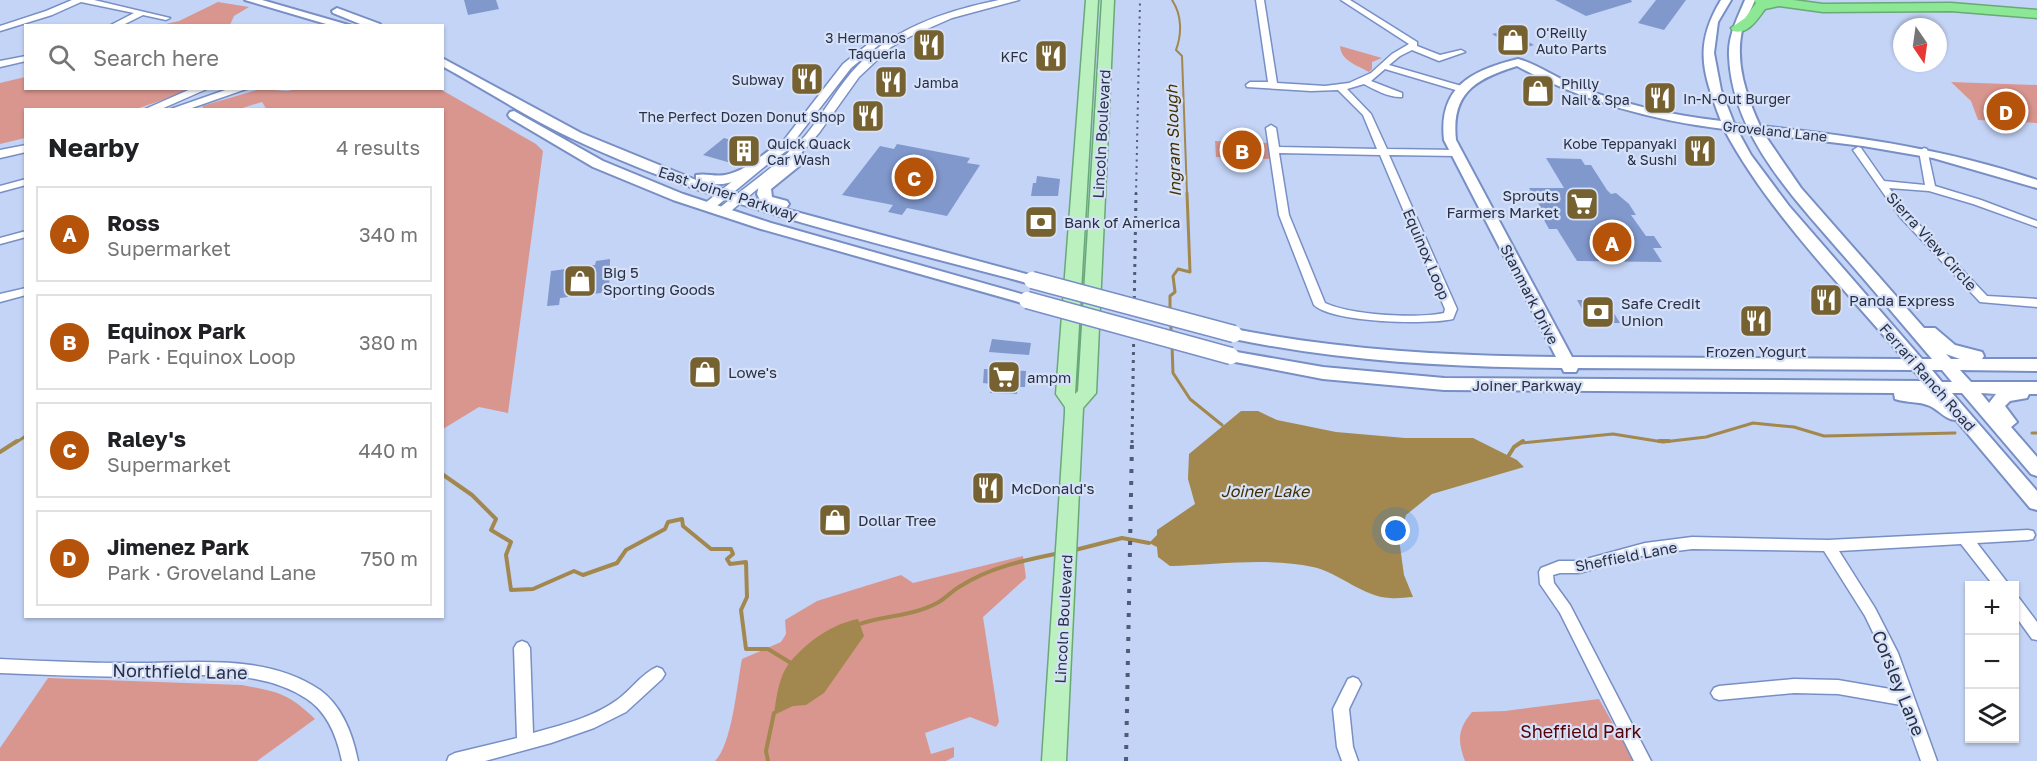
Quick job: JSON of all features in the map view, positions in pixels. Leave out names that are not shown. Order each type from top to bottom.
[{"type":"highway","points":[[1761,0],[1823,8],[1971,7],[2037,14]]},
{"type":"highway","points":[[2018,0],[2037,4]]},
{"type":"highway","points":[[1738,28],[1750,21],[1760,6],[1777,3]]},
{"type":"main road","points":[[250,0],[340,24]]},
{"type":"main road","name":"Lincoln Boulevard","points":[[1054,761],[1074,406],[1065,394],[1092,0]]},
{"type":"main road","name":"Lincoln Boulevard","points":[[1074,406],[1087,393],[1108,0]]},
{"type":"main road","name":"Ferrari Ranch Road","points":[[1726,0],[1713,22],[1708,53],[1715,90],[1729,126],[1766,186],[2037,503]]},
{"type":"main road","name":"Ferrari Ranch Road","points":[[1750,0],[1738,28],[1735,43],[1736,73],[1755,129],[1793,188],[2037,469]]},
{"type":"main road","points":[[329,8],[371,24]]},
{"type":"main road","name":"East Joiner Parkway","points":[[444,62],[577,136],[644,165],[732,197],[1032,280]]},
{"type":"main road","name":"Groveland Lane","points":[[1461,89],[1486,73],[1518,62],[1558,83],[1613,105],[1669,119],[1729,126]]},
{"type":"main road","name":"East Joiner Parkway","points":[[444,74],[598,164],[655,188],[715,210],[1027,300]]},
{"type":"main road","name":"Stanmark Drive","points":[[1461,89],[1451,104],[1448,120],[1450,140],[1565,362]]},
{"type":"main road","name":"Groveland Lane","points":[[1755,129],[1859,140],[1924,151],[1976,164],[2037,184]]},
{"type":"main road","points":[[644,165],[664,164],[712,182],[723,181],[733,179],[789,149],[798,160],[764,188],[767,200],[823,217],[834,226]]},
{"type":"main road","name":"Joiner Parkway","points":[[1032,280],[1234,334],[1315,349],[1400,359],[1514,363],[2037,365]]},
{"type":"main road","points":[[1882,289],[1902,302],[1941,345],[1953,351],[1966,356],[2037,359]]},
{"type":"main road","name":"Joiner Parkway","points":[[1027,300],[1231,356],[1385,380],[1473,385],[2037,388]]},
{"type":"main road","points":[[1852,364],[1888,351],[1890,345],[1882,324]]},
{"type":"main road","points":[[1385,380],[1415,375],[1561,377],[1570,374],[1571,370],[1565,362]]},
{"type":"main road","points":[[1773,386],[1798,394],[1916,395],[1950,410],[2037,513]]},
{"type":"main road","points":[[2037,394],[2004,395],[1997,401],[1996,407],[2037,454]]},
{"type":"street","points":[[0,29],[81,0],[166,18]]},
{"type":"street","points":[[789,149],[804,124],[847,66],[870,46],[913,22],[981,0]]},
{"type":"street","points":[[715,210],[814,131],[854,76],[888,46],[936,20],[1014,0]]},
{"type":"street","points":[[1260,0],[1273,86]]},
{"type":"street","points":[[1345,0],[1414,44],[1412,47]]},
{"type":"street","points":[[116,24],[141,12]]},
{"type":"street","points":[[1250,85],[1340,87],[1373,76],[1396,55],[1412,47],[1439,58],[1461,52]]},
{"type":"street","points":[[0,64],[24,58]]},
{"type":"street","points":[[1383,66],[1461,89]]},
{"type":"street","points":[[1363,80],[1399,95]]},
{"type":"street","points":[[1340,87],[1367,114],[1385,153]]},
{"type":"street","points":[[153,108],[201,90]]},
{"type":"street","points":[[179,108],[238,90]]},
{"type":"street","name":"Groveland Lane","points":[[1729,126],[1755,129]]},
{"type":"street","name":"Equinox Loop","points":[[1271,128],[1284,215],[1320,305],[1336,312],[1441,319],[1449,316],[1451,309],[1385,153]]},
{"type":"street","points":[[0,147],[24,142]]},
{"type":"street","points":[[0,154],[24,148]]},
{"type":"street","points":[[1274,150],[1457,153]]},
{"type":"street","points":[[1858,150],[1881,184]]},
{"type":"street","points":[[1924,151],[1930,188]]},
{"type":"street","points":[[0,189],[24,183]]},
{"type":"street","name":"Sierra View Circle","points":[[1881,184],[1930,188],[2037,224]]},
{"type":"street","name":"Sierra View Circle","points":[[1881,184],[1904,215],[1984,299],[2037,303]]},
{"type":"street","points":[[0,241],[24,235]]},
{"type":"street","points":[[0,298],[24,292]]},
{"type":"street","name":"Sheffield Lane","points":[[1643,761],[1565,609],[1547,584],[1546,572],[1559,567],[1579,567],[1645,549],[1692,543],[1828,546],[2028,536]]},
{"type":"street","points":[[1966,540],[2000,581]]},
{"type":"street","name":"Corsley Lane","points":[[1828,546],[1870,612],[1890,653],[1929,761]]},
{"type":"street","points":[[2019,609],[2037,634]]},
{"type":"street","points":[[522,648],[525,743]]},
{"type":"street","name":"Northfield Lane","points":[[0,666],[246,671],[280,678],[314,694],[332,713],[342,732],[350,761]]},
{"type":"street","points":[[455,761],[525,743],[608,715],[631,699],[657,674]]},
{"type":"street","points":[[1350,761],[1345,747],[1341,709],[1353,684]]},
{"type":"street","points":[[1719,693],[1794,686],[1838,687],[1907,699]]},
{"type":"green space","points":[[218,2],[249,7],[234,16],[230,24],[166,24],[179,21]]},
{"type":"green space","points":[[1340,46],[1382,58],[1372,62],[1372,69],[1369,72],[1346,59]]},
{"type":"green space","points":[[24,77],[24,90],[192,90],[139,108],[24,108],[24,138],[0,144],[0,83]]},
{"type":"green space","points":[[1951,82],[2037,85],[2037,123],[1978,120],[1971,101]]},
{"type":"green space","points":[[257,90],[442,90],[536,144],[543,151],[508,413],[479,407],[444,428],[444,108],[266,108],[262,102],[242,108],[203,108],[202,106]]},
{"type":"green space","points":[[1215,141],[1267,143],[1270,159],[1216,157]]},
{"type":"green space","points":[[1023,556],[1026,578],[983,617],[999,722],[996,727],[970,717],[925,733],[931,754],[954,747],[954,757],[946,761],[715,761],[726,742],[730,728],[742,659],[781,642],[786,634],[785,620],[817,601],[901,575],[913,583]]},
{"type":"green space","points":[[48,678],[242,685],[282,695],[315,719],[257,761],[0,761],[0,748]]},
{"type":"green space","name":"Sheffield Park","points":[[1599,699],[1634,761],[1465,761],[1460,735],[1472,712],[1505,711]]},
{"type":"water","name":"Joiner Lake","points":[[1241,411],[1258,411],[1277,420],[1336,432],[1405,438],[1473,438],[1517,460],[1524,467],[1432,494],[1406,515],[1399,539],[1404,575],[1413,597],[1380,597],[1323,570],[1296,564],[1242,562],[1170,566],[1158,557],[1157,547],[1149,543],[1157,535],[1157,530],[1195,504],[1188,479],[1189,454]]},
{"type":"water","points":[[858,619],[864,636],[824,693],[806,705],[793,706],[774,715],[781,680],[791,661],[821,634],[848,621]]},
{"type":"building","points":[[464,0],[496,0],[499,9],[468,15]]},
{"type":"building","points":[[1555,0],[1631,0],[1632,2],[1586,16]]},
{"type":"building","points":[[1656,0],[1686,0],[1664,30],[1638,23]]},
{"type":"building","name":"O'Reilly Auto Parts","points":[[1508,30],[1534,45],[1518,50],[1492,34]]},
{"type":"building","name":"In-N-Out Burger","points":[[1650,91],[1674,98],[1672,105],[1645,99]]},
{"type":"building","name":"Quick Quack Car Wash","points":[[724,138],[755,149],[739,163],[703,155]]},
{"type":"building","points":[[897,144],[970,158],[967,163],[980,165],[947,216],[907,208],[902,215],[888,212],[893,205],[842,195],[880,146],[894,149]]},
{"type":"building","points":[[1546,158],[1581,159],[1585,165],[1591,165],[1607,190],[1611,194],[1616,193],[1629,204],[1636,215],[1631,215],[1646,236],[1654,236],[1662,248],[1653,248],[1662,262],[1577,261],[1557,229],[1549,229],[1539,211],[1543,211],[1529,188],[1564,188]]},
{"type":"building","points":[[1037,176],[1060,179],[1058,196],[1031,196],[1033,183],[1036,183]]},
{"type":"building","name":"Bank of America","points":[[1029,213],[1056,214],[1054,237],[1029,237],[1030,230],[1026,230]]},
{"type":"building","name":"Big 5 Sporting Goods","points":[[610,259],[609,292],[560,298],[559,305],[547,306],[551,271],[595,265],[596,261]]},
{"type":"building","name":"Panda Express","points":[[1809,290],[1826,290],[1842,310],[1825,310]]},
{"type":"building","name":"Safe Credit Union","points":[[1577,300],[1606,300],[1620,323],[1590,323]]},
{"type":"building","points":[[992,339],[1031,343],[1029,355],[989,352]]},
{"type":"building","name":"ampm","points":[[984,369],[1026,371],[1025,387],[1018,387],[1017,394],[990,393],[991,384],[983,383]]},
{"type":"waterway","name":"Ingram Slough","points":[[1172,0],[1178,12],[1180,25],[1176,50],[1182,56],[1187,194]]},
{"type":"waterway","name":"Ingram Slough","points":[[1170,312],[1170,296],[1175,292],[1173,276],[1178,269],[1190,272],[1187,193]]},
{"type":"waterway","name":"Ingram Slough","points":[[1171,321],[1171,336]]},
{"type":"waterway","name":"Ingram Slough","points":[[1172,345],[1173,373],[1190,399],[1222,425]]},
{"type":"waterway","points":[[1521,443],[1613,434],[1663,442],[1706,437],[1753,423],[1794,427],[1824,436],[1955,433]]},
{"type":"waterway","points":[[2032,433],[2037,433]]},
{"type":"waterway","name":"Ingram Slough","points":[[15,443],[24,437]]},
{"type":"waterway","name":"Ingram Slough","points":[[0,452],[17,441]]},
{"type":"waterway","points":[[1509,455],[1514,447],[1523,441]]},
{"type":"waterway","points":[[1659,441],[1669,441]]},
{"type":"waterway","name":"Ingram Slough","points":[[444,475],[472,495],[496,519],[491,530],[511,542],[506,555],[511,590],[533,589],[574,571],[583,575],[617,563],[626,550],[665,529],[668,522],[682,519],[683,526],[711,549],[731,549],[733,554],[727,559],[730,564],[746,562],[747,597],[741,610],[746,649],[768,649],[791,663]]},
{"type":"waterway","name":"Ingram Slough","points":[[1075,550],[1122,538],[1149,543]]},
{"type":"waterway","name":"Ingram Slough","points":[[857,625],[927,608],[971,580],[995,569],[1060,553]]},
{"type":"waterway","name":"Ingram Slough","points":[[768,761],[766,751],[774,713]]},
{"type":"railway","points":[[1136,194],[1140,0]]},
{"type":"railway","points":[[1132,443],[1136,193]]},
{"type":"railway","points":[[1126,761],[1132,441]]},
{"type":"place","name":"O'Reilly Auto Parts","points":[[1513,40]]},
{"type":"place","name":"3 Hermanos Taqueria","points":[[929,45]]},
{"type":"place","name":"KFC","points":[[1051,56]]},
{"type":"place","name":"Subway","points":[[807,79]]},
{"type":"place","name":"Jamba","points":[[891,82]]},
{"type":"place","name":"Philly Nail & Spa","points":[[1538,91]]},
{"type":"place","name":"In-N-Out Burger","points":[[1660,98]]},
{"type":"place","name":"Jimenez Park","points":[[2006,111]]},
{"type":"place","name":"The Perfect Dozen Donut Shop","points":[[868,116]]},
{"type":"place","name":"Equinox Park","points":[[1242,150]]},
{"type":"place","name":"Quick Quack Car Wash","points":[[744,151]]},
{"type":"place","name":"Kobe Teppanyaki & Sushi","points":[[1700,151]]},
{"type":"place","name":"Raley's","points":[[914,177]]},
{"type":"place","name":"Sprouts Farmers Market","points":[[1582,204]]},
{"type":"place","name":"Bank of America","points":[[1041,222]]},
{"type":"place","name":"Ross","points":[[1612,242]]},
{"type":"place","name":"Big 5 Sporting Goods","points":[[580,281]]},
{"type":"place","name":"Panda Express","points":[[1826,300]]},
{"type":"place","name":"Safe Credit Union","points":[[1598,312]]},
{"type":"place","name":"Frozen Yogurt","points":[[1756,321]]},
{"type":"place","name":"Lowe's","points":[[705,372]]},
{"type":"place","name":"ampm","points":[[1004,377]]},
{"type":"place","name":"McDonald's","points":[[988,488]]},
{"type":"place","name":"Dollar Tree","points":[[835,520]]}]
